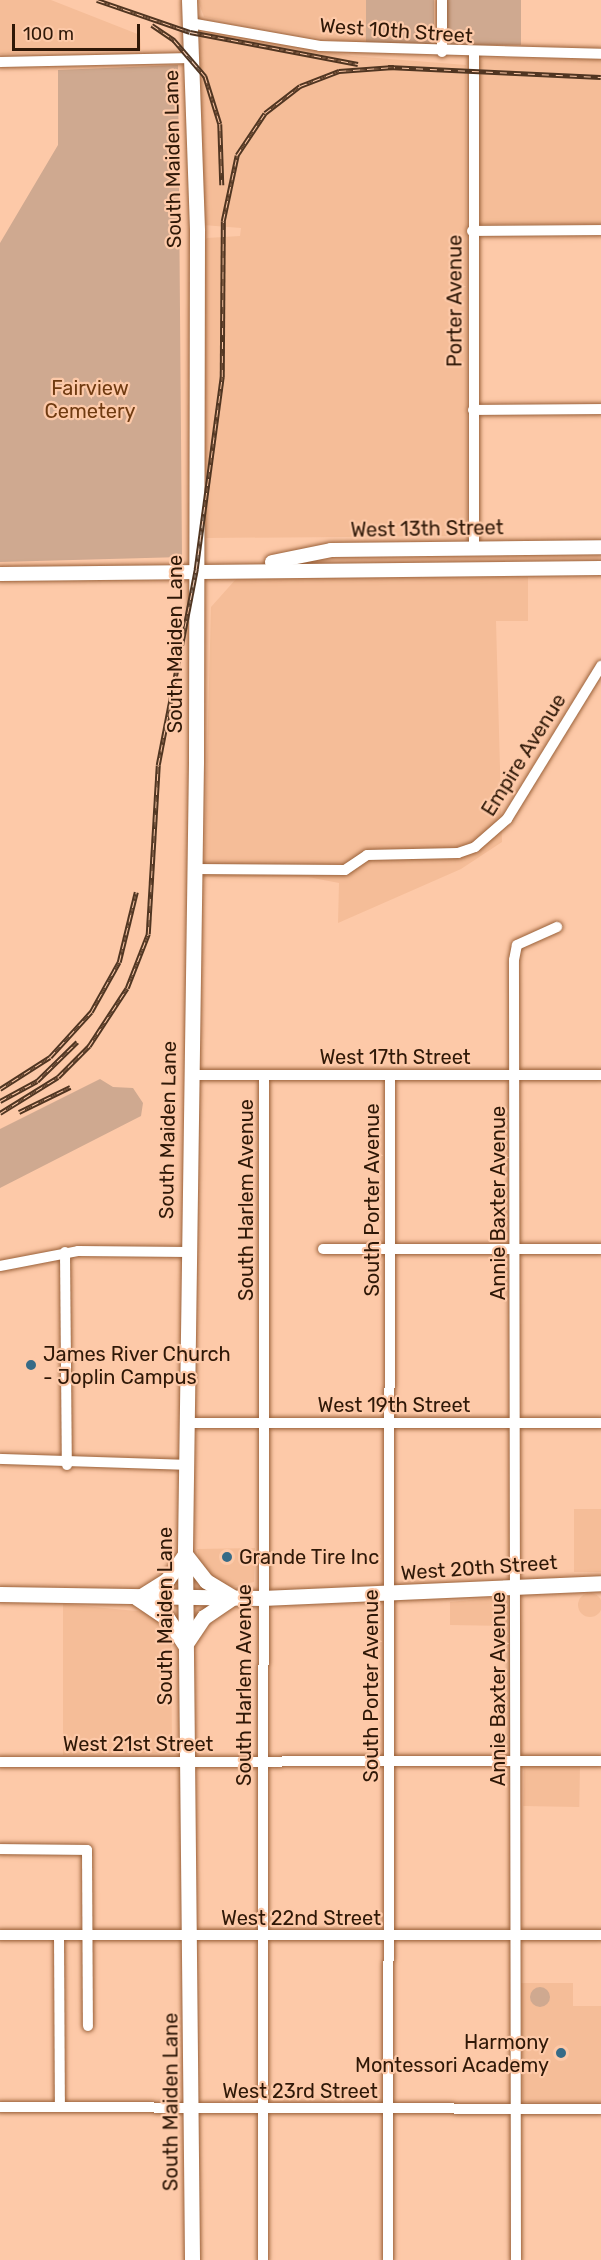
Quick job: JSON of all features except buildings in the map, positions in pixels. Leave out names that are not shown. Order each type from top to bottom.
[{"type":"main road","name":"South Maiden Lane","points":[[189,0],[192,58],[196,570],[185,1554],[193,2109],[192,2260]]},
{"type":"main road","points":[[185,1554],[206,1581],[234,1598],[205,1616],[186,1645],[168,1619],[137,1598],[162,1585],[185,1554]]},
{"type":"main road","name":"West 20th Street","points":[[0,1594],[137,1598],[261,1598],[390,1595],[516,1584],[601,1583]]},
{"type":"street","points":[[442,0],[442,52]]},
{"type":"street","name":"West 10th Street","points":[[190,23],[321,46],[474,54],[601,54]]},
{"type":"street","name":"Porter Avenue","points":[[468,547],[473,410],[474,54]]},
{"type":"street","points":[[0,62],[192,58]]},
{"type":"street","points":[[472,231],[601,231]]},
{"type":"street","points":[[473,410],[601,409]]},
{"type":"street","points":[[461,568],[468,547]]},
{"type":"street","points":[[492,568],[493,547]]},
{"type":"street","points":[[546,568],[547,547]]},
{"type":"street","points":[[577,568],[578,547]]},
{"type":"street","name":"West 13th Street","points":[[255,567],[331,550],[601,547]]},
{"type":"street","name":"West 13th Street","points":[[0,574],[255,567],[601,568]]},
{"type":"street","name":"Empire Avenue","points":[[194,868],[345,870],[367,855],[465,850],[494,834],[507,819],[601,666]]},
{"type":"street","name":"Annie Baxter Avenue","points":[[516,2260],[515,951],[557,927]]},
{"type":"street","name":"West 17th Street","points":[[190,1075],[601,1075]]},
{"type":"street","name":"South Harlem Avenue","points":[[263,2260],[261,1598],[265,1424],[264,1075]]},
{"type":"street","name":"South Porter Avenue","points":[[388,2260],[390,1075]]},
{"type":"street","points":[[323,1249],[601,1249]]},
{"type":"street","points":[[0,1266],[65,1252],[188,1252]]},
{"type":"street","points":[[65,1252],[68,1465]]},
{"type":"street","name":"West 19th Street","points":[[186,1423],[601,1423]]},
{"type":"street","points":[[0,1459],[68,1465],[186,1465]]},
{"type":"street","name":"West 21st Street","points":[[0,1762],[601,1761]]},
{"type":"street","points":[[0,1849],[87,1850],[88,2026]]},
{"type":"street","name":"West 22nd Street","points":[[0,1935],[601,1935]]},
{"type":"street","points":[[59,1935],[60,2107]]},
{"type":"street","name":"West 23rd Street","points":[[0,2107],[601,2109]]},
{"type":"shaded area","points":[[0,0],[51,0],[140,35],[141,50],[0,54]]},
{"type":"shaded area","points":[[198,0],[366,0],[366,46],[204,17]]},
{"type":"shaded area","points":[[211,30],[352,56],[466,65],[467,536],[206,538],[203,243],[207,238],[240,236],[241,228],[203,225],[200,38]]},
{"type":"shaded area","points":[[483,58],[601,59],[601,224],[480,224],[478,62]]},
{"type":"shaded area","points":[[528,577],[528,621],[496,621],[502,842],[461,869],[338,923],[339,883],[308,877],[204,877],[211,607],[236,579]]},
{"type":"shaded area","points":[[574,1509],[601,1509],[601,1572],[574,1572]]},
{"type":"shaded area","points":[[255,1548],[254,1582],[232,1587],[213,1581],[200,1564],[197,1549]]},
{"type":"shaded area","points":[[590,1593],[599,1596],[602,1605],[599,1614],[590,1617],[581,1614],[578,1605],[581,1596]]},
{"type":"shaded area","points":[[502,1597],[508,1600],[508,1626],[450,1625],[450,1602]]},
{"type":"shaded area","points":[[63,1604],[147,1612],[171,1634],[172,1753],[63,1755]]},
{"type":"shaded area","points":[[524,1764],[580,1765],[579,1807],[523,1806]]},
{"type":"shaded area","name":"Harmony Montessori Academy","points":[[521,1983],[573,1983],[573,2006],[601,2006],[601,2104],[523,2102]]},
{"type":"green space","points":[[366,0],[434,0],[434,46],[366,46]]},
{"type":"green space","points":[[447,0],[521,0],[521,45],[447,45]]},
{"type":"green space","name":"Fairview Cemetery","points":[[178,65],[182,557],[0,562],[0,243],[58,145],[58,70]]},
{"type":"green space","points":[[100,1079],[113,1087],[133,1088],[143,1103],[141,1116],[0,1188],[0,1129]]},
{"type":"green space","points":[[540,1987],[547,1990],[550,1997],[547,2004],[540,2007],[533,2004],[530,1997],[533,1990]]},
{"type":"railway","points":[[97,0],[190,32],[358,64]]},
{"type":"railway","points":[[152,25],[174,40],[205,76],[220,124],[222,185]]},
{"type":"railway","points":[[388,67],[601,77]]},
{"type":"railway","points":[[0,1113],[58,1077],[89,1046],[127,988],[148,934],[158,765],[196,569],[222,377],[223,221],[237,155],[265,113],[300,86],[339,71],[394,67]]},
{"type":"railway","points":[[0,1089],[50,1057],[91,1012],[119,962],[136,892]]},
{"type":"railway","points":[[0,1101],[37,1081],[77,1042]]},
{"type":"railway","points":[[19,1112],[70,1087]]},
{"type":"place","name":"James River Church - Joplin Campus","points":[[31,1365]]},
{"type":"place","name":"Grande Tire Inc","points":[[227,1557]]},
{"type":"place","name":"Harmony Montessori Academy","points":[[561,2053]]}]
